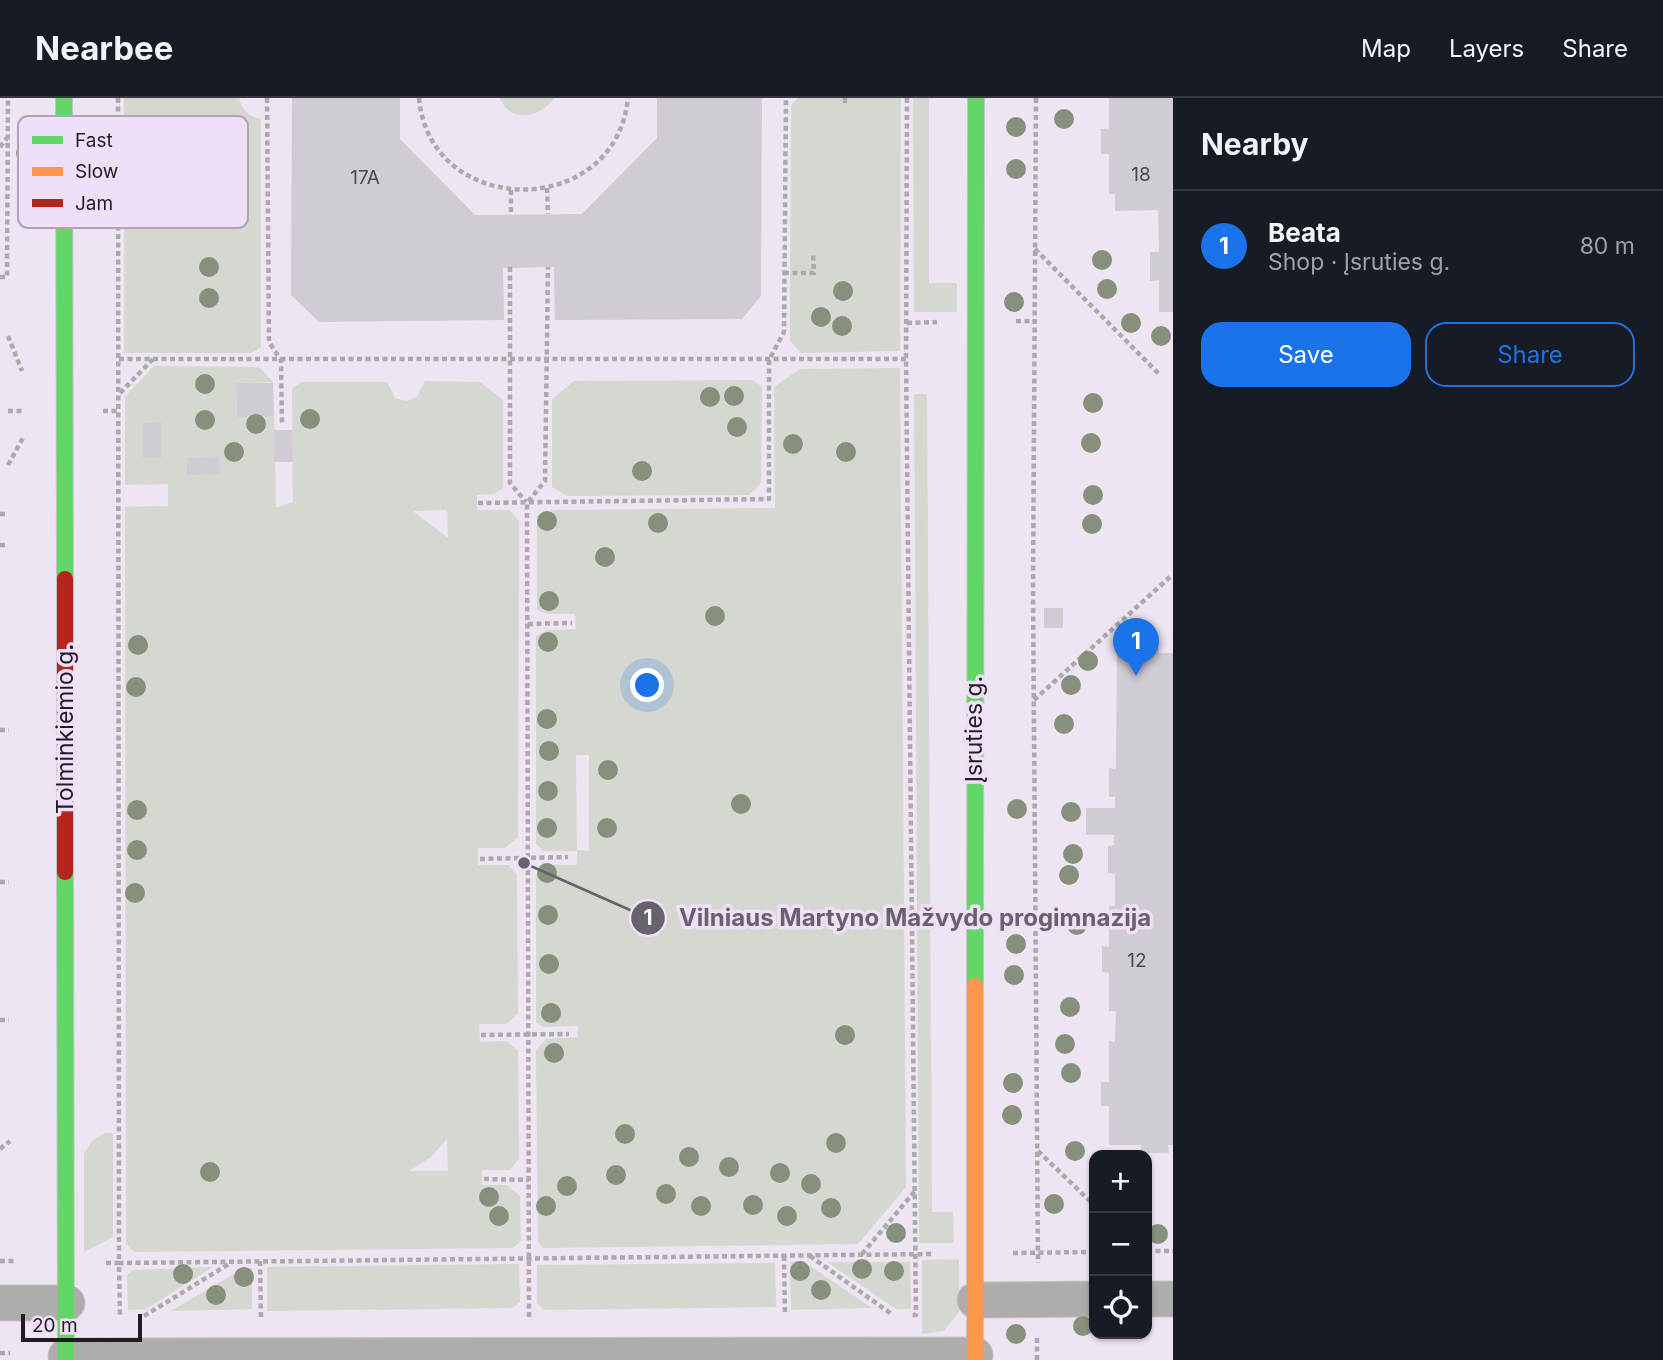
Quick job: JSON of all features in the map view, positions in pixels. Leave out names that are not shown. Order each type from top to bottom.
[{"type":"street","name":"Tolminkiemio g.","points":[[64,98],[64,116]]},
{"type":"street","name":"Įsruties g.","points":[[975,1357],[976,98]]},
{"type":"street","name":"Tolminkiemio g.","points":[[64,228],[66,1358]]},
{"type":"street","points":[[975,1300],[1089,1299]]},
{"type":"street","points":[[1152,1299],[1173,1299]]},
{"type":"street","points":[[0,1303],[66,1303]]},
{"type":"street","points":[[66,1358],[975,1357]]},
{"type":"path","points":[[0,277],[8,277],[8,98]]},
{"type":"path","points":[[118,98],[118,116]]},
{"type":"path","points":[[267,98],[269,342],[281,360],[282,425]]},
{"type":"path","points":[[419,98],[426,128],[452,163],[479,181],[510,190],[547,188],[570,180],[590,168],[607,151],[620,131],[628,98]]},
{"type":"path","points":[[478,503],[769,499],[769,360],[784,332],[786,98]]},
{"type":"path","points":[[845,98],[845,106]]},
{"type":"path","points":[[879,1315],[916,1315],[906,359],[907,98]]},
{"type":"path","points":[[1036,98],[1034,700],[1037,1360]]},
{"type":"path","points":[[0,138],[8,138]]},
{"type":"path","points":[[0,147],[8,138]]},
{"type":"path","points":[[547,188],[548,214]]},
{"type":"path","points":[[510,190],[510,214]]},
{"type":"path","points":[[118,228],[120,1318],[130,1318]]},
{"type":"path","points":[[1035,249],[1159,374]]},
{"type":"path","points":[[784,273],[814,273],[813,252]]},
{"type":"path","points":[[510,267],[510,483],[527,503]]},
{"type":"path","points":[[529,1316],[527,503],[545,481],[548,267]]},
{"type":"path","points":[[119,359],[906,359]]},
{"type":"path","points":[[120,394],[153,359]]},
{"type":"path","points":[[0,514],[8,514]]},
{"type":"path","points":[[0,545],[8,545]]},
{"type":"path","points":[[1034,700],[1170,577]]},
{"type":"path","points":[[528,624],[572,623]]},
{"type":"path","points":[[0,730],[9,730]]},
{"type":"path","points":[[480,859],[568,857]]},
{"type":"path","points":[[0,882],[9,882]]},
{"type":"path","points":[[0,1020],[9,1020]]},
{"type":"path","points":[[481,1035],[569,1034]]},
{"type":"path","points":[[0,1149],[10,1141]]},
{"type":"path","points":[[1037,1150],[1089,1200]]},
{"type":"path","points":[[484,1179],[529,1180]]},
{"type":"path","points":[[862,1254],[915,1190]]},
{"type":"path","points":[[1152,1251],[1173,1251]]},
{"type":"path","points":[[120,1263],[1089,1252]]},
{"type":"path","points":[[784,1256],[785,1315]]},
{"type":"path","points":[[810,1256],[892,1315]]},
{"type":"path","points":[[260,1261],[261,1318]]},
{"type":"path","points":[[154,1318],[141,1318],[233,1262]]},
{"type":"path","points":[[771,1315],[798,1315]]},
{"type":"path","points":[[516,1316],[543,1316]]},
{"type":"path","points":[[247,1318],[274,1318]]},
{"type":"path","points":[[0,1353],[10,1353]]},
{"type":"shaded area","points":[[124,98],[239,98],[247,112],[261,119],[261,347],[252,353],[124,353],[124,228],[248,228],[248,116],[124,116]]},
{"type":"shaded area","points":[[500,98],[554,98],[542,110],[518,115],[505,107]]},
{"type":"shaded area","points":[[798,98],[901,98],[900,351],[801,353],[790,341],[791,105]]},
{"type":"shaded area","points":[[913,98],[929,98],[929,283],[957,283],[957,312],[914,312]]},
{"type":"shaded area","points":[[154,366],[259,367],[273,382],[236,383],[237,416],[274,416],[276,508],[293,502],[292,389],[301,382],[387,382],[395,398],[406,401],[417,397],[425,381],[480,382],[503,400],[503,488],[494,494],[477,495],[477,510],[509,510],[519,521],[518,837],[505,848],[478,848],[478,865],[508,865],[517,874],[518,1014],[506,1024],[479,1024],[480,1042],[506,1041],[518,1050],[519,1159],[510,1170],[482,1170],[482,1185],[507,1185],[520,1196],[521,1241],[513,1248],[134,1252],[126,1244],[125,507],[168,506],[168,484],[125,485],[125,397]],"holes":[[[447,510],[448,538],[413,511],[414,511]],[[447,1139],[448,1171],[409,1171],[431,1157]]]},
{"type":"shaded area","points":[[900,368],[906,1187],[858,1244],[543,1248],[538,1242],[536,1050],[546,1039],[578,1037],[578,1026],[543,1027],[536,1022],[536,874],[547,865],[577,865],[577,851],[543,851],[536,843],[536,636],[548,630],[576,629],[575,614],[548,614],[537,609],[537,522],[552,510],[775,508],[774,387],[800,369]],"holes":[[[576,755],[589,755],[589,851],[577,850]]]},
{"type":"shaded area","points":[[753,380],[762,387],[761,483],[749,495],[567,496],[552,487],[552,399],[574,381]]},
{"type":"shaded area","points":[[914,394],[927,394],[932,1212],[953,1212],[954,1243],[919,1243]]},
{"type":"shaded area","points":[[105,1133],[113,1133],[113,1237],[84,1252],[84,1153],[92,1141]]},
{"type":"shaded area","points":[[959,1259],[959,1312],[944,1331],[922,1334],[922,1260]]},
{"type":"shaded area","points":[[803,1261],[872,1308],[791,1310],[790,1262]]},
{"type":"shaded area","points":[[827,1262],[910,1262],[911,1309],[896,1309]]},
{"type":"shaded area","points":[[775,1263],[776,1307],[544,1310],[537,1303],[537,1265]]},
{"type":"shaded area","points":[[519,1264],[520,1302],[512,1308],[267,1311],[267,1267]]},
{"type":"shaded area","points":[[213,1267],[146,1309],[128,1310],[127,1275],[133,1270]]},
{"type":"shaded area","points":[[252,1268],[252,1309],[171,1311],[242,1269]]},
{"type":"building","points":[[292,98],[400,98],[400,139],[475,215],[582,214],[657,138],[657,98],[762,98],[761,296],[742,319],[555,320],[554,267],[503,268],[504,320],[319,322],[291,295]]},
{"type":"building","points":[[1109,98],[1173,98],[1173,312],[1159,312],[1159,280],[1150,281],[1150,252],[1159,252],[1158,210],[1115,211],[1115,194],[1109,194],[1109,154],[1101,154],[1101,129],[1109,129]]},
{"type":"building","points":[[236,383],[273,383],[274,416],[237,417]]},
{"type":"building","points":[[161,422],[161,458],[143,458],[143,423]]},
{"type":"building","points":[[274,430],[292,430],[293,462],[274,462]]},
{"type":"building","points":[[219,457],[220,474],[187,475],[187,458]]},
{"type":"building","points":[[1044,608],[1063,608],[1063,628],[1044,628]]},
{"type":"building","points":[[1117,645],[1159,645],[1159,653],[1173,653],[1173,1145],[1168,1145],[1169,1153],[1140,1150],[1141,1145],[1109,1145],[1109,1106],[1101,1106],[1101,1082],[1109,1082],[1109,1041],[1115,1042],[1116,1011],[1109,1011],[1109,973],[1102,972],[1102,946],[1109,947],[1109,906],[1115,906],[1115,874],[1108,873],[1108,846],[1114,845],[1114,835],[1086,835],[1086,808],[1115,808],[1115,797],[1109,797],[1109,768],[1116,769]]},
{"type":"traffic: fast","points":[[64,98],[64,116]]},
{"type":"traffic: fast","points":[[975,986],[976,98]]},
{"type":"traffic: fast","points":[[64,228],[65,579]]},
{"type":"traffic: fast","points":[[65,872],[66,1360]]},
{"type":"traffic: slow","points":[[975,986],[975,1360]]},
{"type":"traffic: jam","points":[[65,579],[65,872]]},
{"type":"place","name":"Beata","points":[[1136,676]]},
{"type":"place","name":"Vilniaus Martyno Mažvydo progimnazija","points":[[524,863]]}]
